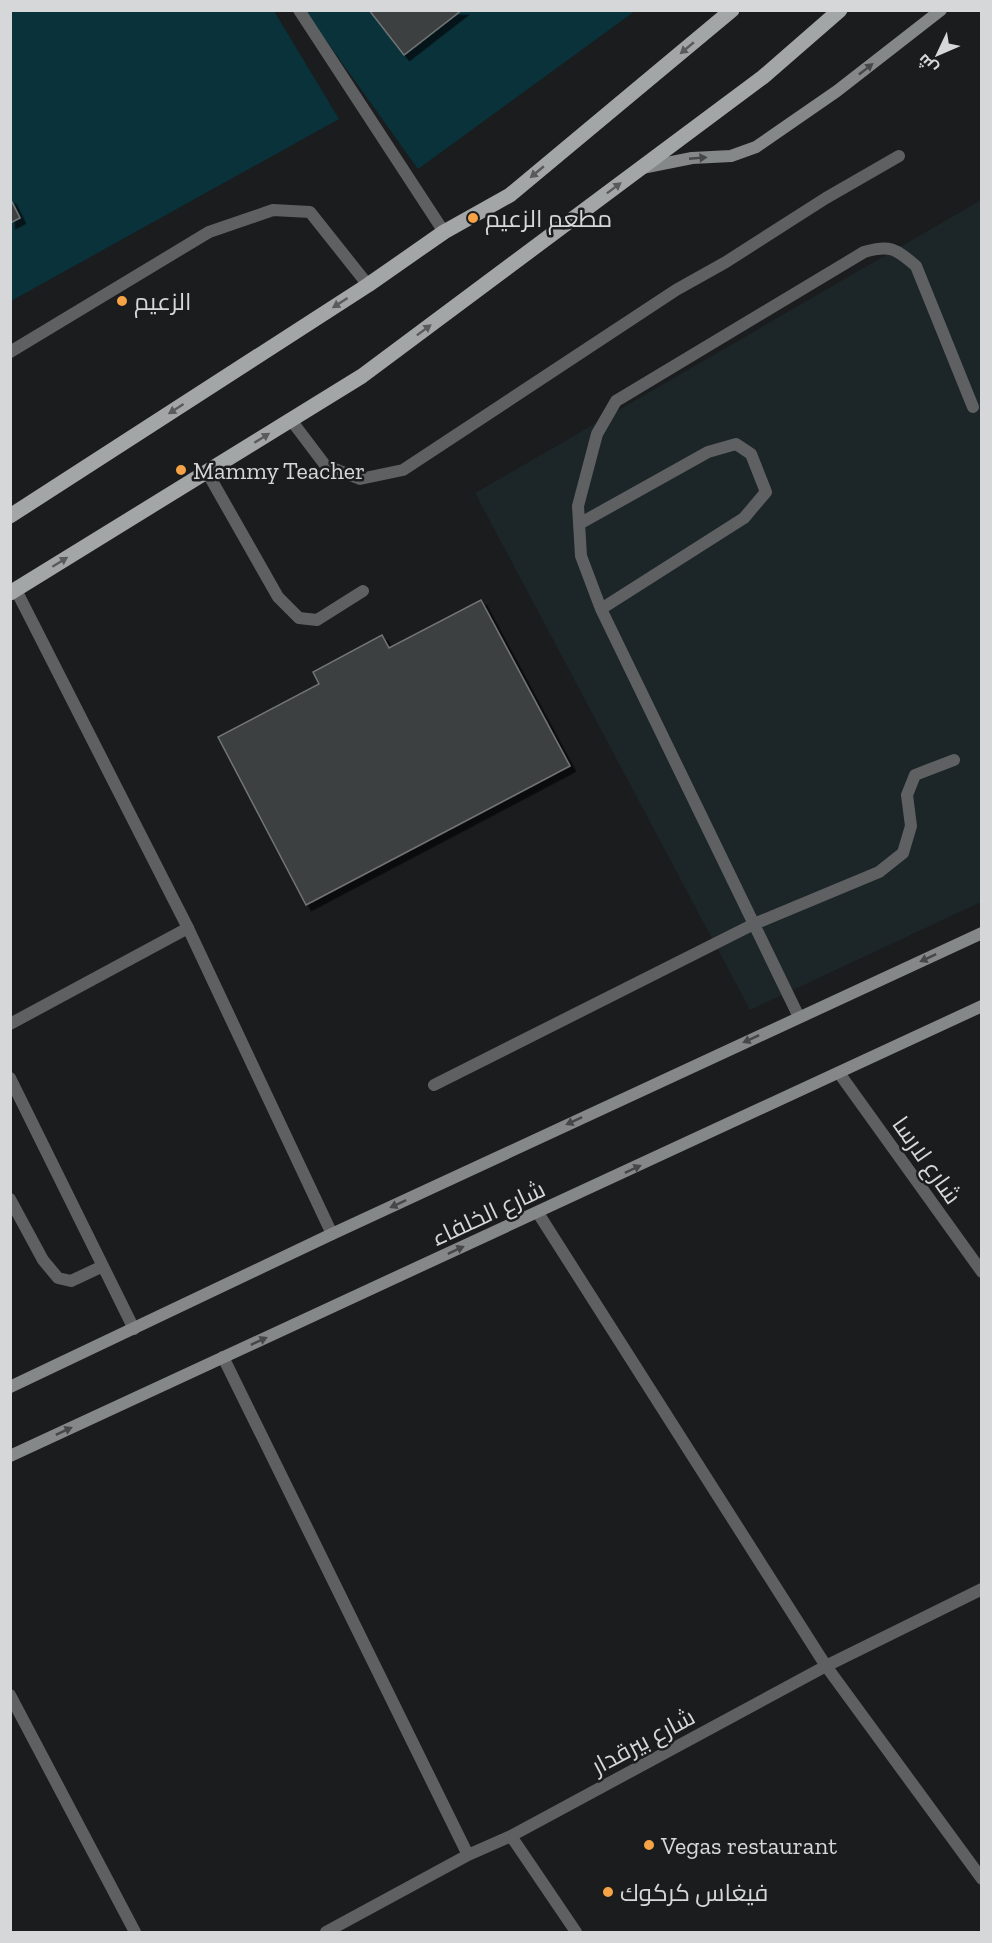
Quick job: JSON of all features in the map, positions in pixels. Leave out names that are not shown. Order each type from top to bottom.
[{"type":"main road","points":[[10,516],[368,285],[444,232],[510,195],[732,10]]},
{"type":"main road","points":[[13,591],[363,376],[763,77],[840,10]]},
{"type":"street","points":[[299,10],[444,232]]},
{"type":"street","points":[[641,168],[692,158],[731,156],[756,147],[837,91],[941,10]]},
{"type":"street","points":[[291,420],[325,465],[360,479],[403,470],[676,290],[899,156]]},
{"type":"street","points":[[10,352],[209,232],[273,210],[310,213],[368,285]]},
{"type":"street","points":[[799,1017],[601,609],[581,556],[578,506],[597,434],[616,401],[864,252],[881,247],[899,251],[916,266],[973,407]]},
{"type":"street","points":[[579,524],[708,452],[736,444],[751,454],[766,492],[744,518],[601,609]]},
{"type":"street","points":[[207,472],[278,597],[299,618],[317,620],[363,591]]},
{"type":"street","points":[[13,591],[188,928],[332,1234]]},
{"type":"street","points":[[434,1085],[754,924],[879,872],[903,853],[911,826],[907,795],[915,775],[954,760]]},
{"type":"street","points":[[10,1024],[188,928]]},
{"type":"street","points":[[10,1387],[332,1234],[981,933]]},
{"type":"street","name":"شارع الخلفاء","points":[[10,1456],[981,1006]]},
{"type":"street","name":"شارع لارسا","points":[[839,1072],[981,1272]]},
{"type":"street","points":[[10,1078],[134,1329]]},
{"type":"street","points":[[10,1199],[43,1260],[58,1278],[71,1281],[103,1266]]},
{"type":"street","points":[[538,1212],[826,1666],[981,1879]]},
{"type":"street","points":[[223,1358],[468,1855]]},
{"type":"street","name":"شارع بيرقدار","points":[[326,1932],[468,1855],[511,1836],[826,1666],[981,1589]]},
{"type":"street","points":[[10,1695],[135,1932]]},
{"type":"street","points":[[511,1836],[576,1932]]},
{"type":"shaded area","points":[[11,11],[274,11],[339,119],[11,301]]},
{"type":"shaded area","points":[[305,11],[635,11],[418,169]]},
{"type":"shaded area","points":[[981,200],[981,902],[750,1010],[475,493]]},
{"type":"building","points":[[369,10],[462,10],[404,55]]},
{"type":"building","points":[[10,198],[20,218],[10,223]]},
{"type":"building","points":[[481,600],[570,766],[306,905],[218,737],[319,684],[313,672],[382,635],[389,648]]},
{"type":"place","name":"مطعم الزعيم","points":[[473,218]]},
{"type":"place","name":"الزعيم","points":[[122,301]]},
{"type":"place","name":"Mammy Teacher","points":[[181,470]]},
{"type":"place","name":"Vegas restaurant","points":[[649,1845]]},
{"type":"place","name":"فيغاس كركوك","points":[[608,1892]]}]
